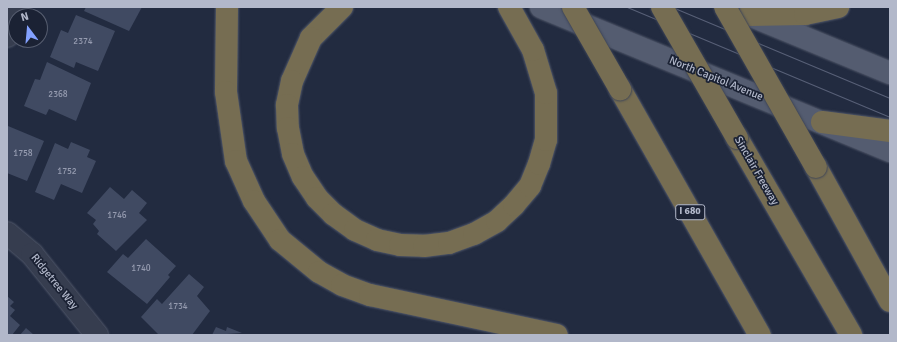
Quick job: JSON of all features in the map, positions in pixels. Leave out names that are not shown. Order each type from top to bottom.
[{"type":"highway","points":[[227,7],[226,92],[235,155],[247,189],[266,221],[280,240],[319,272],[342,285],[370,295],[557,335]]},
{"type":"highway","points":[[342,7],[311,38],[292,81],[287,112],[293,154],[303,177],[317,198],[333,214],[355,230],[376,240],[400,245],[424,246],[449,243],[474,234],[497,221],[514,205],[530,186],[544,146],[548,116],[542,74],[533,50],[509,7]]},
{"type":"highway","name":"I 680","points":[[573,7],[760,335]]},
{"type":"highway","name":"Sinclair Freeway","points":[[662,7],[851,335]]},
{"type":"highway","points":[[724,7],[816,167],[890,301]]},
{"type":"highway","points":[[740,11],[805,14],[838,7]]},
{"type":"highway","points":[[822,122],[890,131]]},
{"type":"main road","name":"North Capitol Avenue","points":[[541,7],[890,151]]},
{"type":"main road","points":[[740,11],[890,73]]},
{"type":"street","points":[[7,36],[18,7]]},
{"type":"street","name":"Ridgetree Way","points":[[7,233],[32,254],[97,335]]},
{"type":"building","points":[[86,7],[142,7],[129,31],[84,11]]},
{"type":"building","points":[[76,15],[115,31],[98,71],[76,62],[74,68],[50,57],[61,30],[68,33]]},
{"type":"building","points":[[47,62],[91,83],[76,121],[49,109],[46,115],[24,106],[35,79],[40,80]]},
{"type":"building","points":[[8,126],[44,141],[27,181],[7,173]]},
{"type":"building","points":[[71,142],[90,150],[87,157],[96,161],[82,193],[61,184],[54,200],[35,192],[55,143],[68,149]]},
{"type":"building","points":[[110,187],[124,199],[132,190],[147,203],[139,213],[147,220],[116,251],[97,234],[99,231],[93,224],[96,220],[87,213]]},
{"type":"building","points":[[146,239],[176,266],[168,275],[170,277],[147,304],[107,272],[123,254],[128,258]]},
{"type":"building","points":[[189,274],[204,287],[197,296],[210,311],[192,335],[159,335],[141,317],[157,299],[162,304]]},
{"type":"building","points":[[7,296],[14,302],[10,306],[15,310],[10,316],[20,325],[12,335],[7,335]]},
{"type":"building","points":[[216,327],[226,331],[227,327],[242,333],[212,335]]},
{"type":"building","points":[[26,328],[34,335],[20,335]]},
{"type":"tram line","points":[[627,7],[890,117]]},
{"type":"tram line","points":[[672,7],[890,98]]}]
